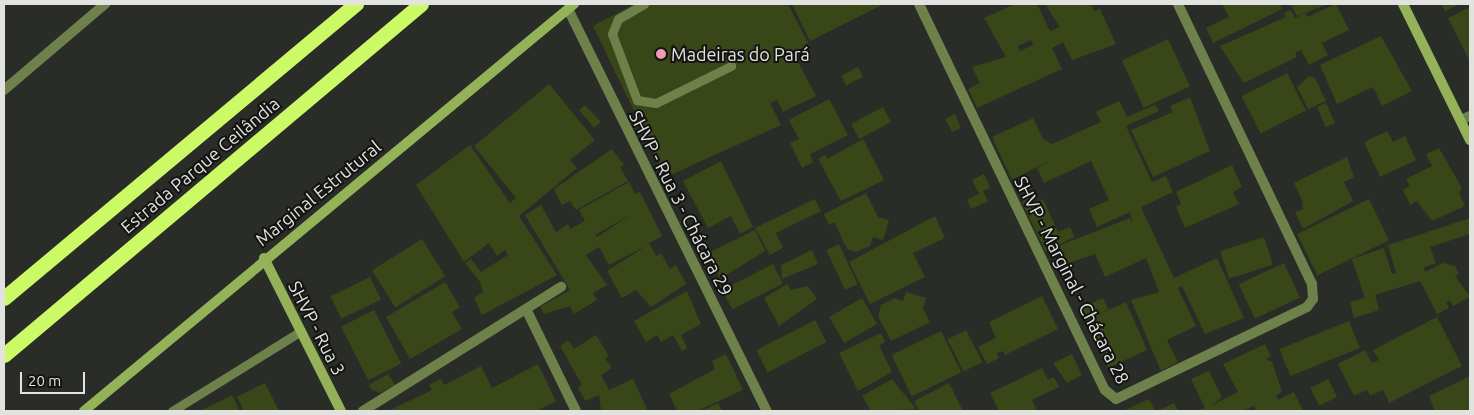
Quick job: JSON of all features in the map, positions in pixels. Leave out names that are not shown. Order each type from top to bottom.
[{"type":"highway","name":"Estrada Parque Ceilândia","points":[[4,298],[356,4]]},
{"type":"highway","name":"Estrada Parque Ceilândia","points":[[4,355],[421,4]]},
{"type":"main road","points":[[1403,4],[1466,118],[1470,140]]},
{"type":"main road","name":"Marginal Estrutural","points":[[84,411],[264,258],[571,6]]},
{"type":"main road","name":"SHVP - Rua 3","points":[[264,258],[341,411]]},
{"type":"street","points":[[4,90],[105,4]]},
{"type":"street","name":"SHVP - Marginal - Chácara 28","points":[[919,4],[1104,390],[1116,399],[1307,307],[1314,299],[1312,284],[1178,4]]},
{"type":"street","name":"SHVP - Rua 3 - Chácara 29","points":[[571,6],[767,411]]},
{"type":"street","points":[[363,411],[527,311],[561,287]]},
{"type":"street","points":[[527,311],[576,411]]},
{"type":"lane","points":[[644,4],[618,19],[612,34],[636,100],[656,103],[730,66]]},
{"type":"lane","points":[[172,411],[301,332]]},
{"type":"building","points":[[634,4],[788,4],[809,45],[788,56],[790,61],[796,58],[816,96],[783,112],[777,100],[770,103],[781,125],[666,177],[593,26]]},
{"type":"building","points":[[792,4],[884,4],[810,41]]},
{"type":"building","points":[[1015,4],[1037,4],[1050,31],[1060,27],[1045,4],[1091,4],[1094,11],[1100,9],[1116,44],[1072,60],[1063,42],[1052,48],[1062,69],[977,108],[968,89],[980,83],[972,67],[1006,57],[984,18]],"holes":[[[1031,40],[1033,45],[1020,51],[1018,46]]]},
{"type":"building","points":[[1222,4],[1280,4],[1282,9],[1213,43],[1206,28],[1229,17]]},
{"type":"building","points":[[1291,4],[1328,4],[1297,16]]},
{"type":"building","points":[[1336,4],[1349,30],[1322,43],[1328,55],[1309,65],[1301,50],[1295,53],[1297,57],[1244,83],[1220,46],[1286,17],[1284,13],[1291,10],[1295,18],[1305,13],[1307,17]]},
{"type":"building","points":[[1442,4],[1460,4],[1445,11]]},
{"type":"building","points":[[1470,7],[1470,62],[1448,18]]},
{"type":"building","points":[[1381,36],[1412,91],[1382,106],[1373,87],[1337,104],[1320,65]]},
{"type":"building","points":[[1168,39],[1190,86],[1144,108],[1122,61]]},
{"type":"building","points":[[858,67],[863,77],[846,85],[841,76]]},
{"type":"building","points":[[1287,73],[1306,110],[1261,134],[1242,96]]},
{"type":"building","points":[[1309,76],[1315,78],[1326,101],[1308,109],[1297,87]]},
{"type":"building","points":[[549,84],[595,140],[570,160],[577,168],[519,216],[557,275],[482,315],[474,298],[483,292],[480,282],[465,263],[471,259],[481,272],[508,255],[505,250],[497,256],[489,243],[464,262],[416,185],[470,145],[510,203],[516,198],[474,146]]},
{"type":"building","points":[[1190,97],[1210,151],[1153,177],[1131,130],[1173,112],[1170,106]]},
{"type":"building","points":[[829,99],[848,135],[810,154],[813,162],[802,168],[790,143],[799,139],[789,120]]},
{"type":"building","points":[[1119,101],[1127,117],[1155,105],[1159,111],[1126,126],[1152,182],[1166,176],[1173,192],[1141,207],[1174,278],[1217,258],[1244,318],[1205,334],[1182,286],[1178,288],[1196,326],[1167,340],[1178,362],[1161,371],[1131,300],[1159,292],[1146,258],[1105,277],[1095,254],[1066,264],[1058,246],[1130,218],[1133,225],[1130,212],[1097,227],[1089,209],[1109,200],[1091,161],[1044,183],[1037,168],[1052,159],[1012,180],[992,137],[1033,118],[1043,139],[1052,144],[1101,122],[1096,112]]},
{"type":"building","points":[[1326,103],[1335,123],[1326,127],[1317,107]]},
{"type":"building","points":[[585,105],[601,122],[594,128],[579,110]]},
{"type":"building","points":[[883,107],[891,122],[859,139],[851,124]]},
{"type":"building","points":[[955,114],[961,128],[952,132],[945,119]]},
{"type":"building","points":[[1387,131],[1393,142],[1405,136],[1416,160],[1380,177],[1364,142]]},
{"type":"building","points":[[863,139],[884,180],[841,201],[818,159],[825,155],[827,159]]},
{"type":"building","points":[[1439,148],[1462,188],[1459,193],[1465,206],[1432,221],[1417,201],[1410,205],[1403,190],[1410,186],[1406,179],[1432,166],[1426,154]]},
{"type":"building","points":[[612,149],[624,165],[620,167],[628,181],[576,210],[570,201],[562,205],[554,189]]},
{"type":"building","points":[[1347,157],[1354,177],[1344,182],[1353,201],[1303,229],[1295,212],[1303,209],[1302,200],[1294,183]]},
{"type":"building","points":[[721,161],[753,227],[740,234],[731,216],[708,228],[683,181]]},
{"type":"building","points":[[1232,165],[1242,187],[1233,192],[1239,204],[1185,228],[1176,207],[1181,204],[1176,192]]},
{"type":"building","points":[[984,174],[990,188],[983,191],[988,201],[971,209],[967,200],[979,194],[972,180]]},
{"type":"building","points":[[629,182],[635,194],[640,192],[662,236],[649,243],[656,256],[661,253],[670,269],[676,265],[686,284],[651,307],[636,290],[622,298],[607,271],[646,246],[609,265],[599,247],[586,255],[607,285],[593,293],[597,300],[574,314],[570,306],[544,314],[540,307],[570,290],[525,215],[541,205],[556,232],[568,224],[570,229],[585,221],[579,210]],"holes":[[[632,214],[597,237],[595,235]]]},
{"type":"building","points":[[866,193],[878,217],[889,220],[883,240],[873,237],[870,246],[856,252],[847,249],[834,222],[829,225],[824,214]]},
{"type":"building","points":[[1027,195],[1031,204],[1043,199],[1058,232],[1070,227],[1075,237],[1045,251],[1020,198]]},
{"type":"building","points":[[815,199],[821,211],[776,233],[783,248],[770,255],[755,228]]},
{"type":"building","points":[[1369,199],[1389,240],[1317,275],[1297,234]]},
{"type":"building","points":[[935,216],[945,238],[913,253],[925,277],[870,304],[849,262]]},
{"type":"building","points":[[1470,218],[1470,234],[1430,247],[1436,263],[1424,267],[1425,272],[1443,263],[1455,266],[1459,274],[1455,276],[1470,297],[1453,306],[1450,300],[1446,302],[1449,308],[1437,314],[1420,281],[1375,295],[1379,310],[1354,318],[1350,302],[1365,298],[1352,259],[1384,248],[1392,274],[1396,273],[1388,245]]},
{"type":"building","points":[[755,230],[765,251],[720,279],[708,253]]},
{"type":"building","points":[[1264,237],[1273,265],[1229,279],[1220,251]]},
{"type":"building","points":[[422,239],[445,276],[395,308],[372,270]]},
{"type":"building","points":[[839,244],[858,284],[845,290],[826,250]]},
{"type":"building","points":[[812,250],[818,264],[782,279],[781,265]]},
{"type":"building","points":[[1284,263],[1300,297],[1255,319],[1239,284]]},
{"type":"building","points":[[773,264],[783,284],[732,309],[722,290]]},
{"type":"building","points":[[370,277],[381,299],[341,319],[330,296]]},
{"type":"building","points":[[445,282],[460,307],[452,312],[462,329],[410,359],[386,317]]},
{"type":"building","points":[[787,284],[791,290],[808,286],[817,299],[779,326],[764,298]]},
{"type":"building","points":[[687,291],[701,324],[681,335],[687,348],[682,351],[673,335],[661,342],[657,335],[646,342],[634,321]]},
{"type":"building","points":[[906,292],[926,298],[923,308],[930,322],[891,341],[878,316],[881,305],[895,298],[903,301]]},
{"type":"building","points":[[1042,296],[1058,329],[1005,355],[1003,351],[997,353],[999,358],[987,364],[978,347],[996,338],[989,322]]},
{"type":"building","points":[[862,298],[877,324],[844,343],[829,317]]},
{"type":"building","points":[[1103,298],[1108,309],[1099,314],[1126,302],[1147,350],[1108,368],[1079,309]]},
{"type":"building","points":[[374,310],[401,363],[368,380],[341,327]]},
{"type":"building","points":[[1437,317],[1462,366],[1389,403],[1383,390],[1370,396],[1367,390],[1354,396],[1338,364],[1365,350],[1372,363],[1379,360],[1373,350]]},
{"type":"building","points":[[815,320],[826,342],[768,372],[756,350]]},
{"type":"building","points":[[1349,321],[1360,348],[1290,376],[1279,349]]},
{"type":"building","points":[[966,330],[982,362],[964,372],[947,340]]},
{"type":"building","points":[[941,331],[961,372],[912,396],[892,355]]},
{"type":"building","points":[[881,333],[885,342],[879,345],[892,372],[858,391],[839,353]]},
{"type":"building","points":[[596,335],[609,356],[605,358],[612,368],[601,375],[609,390],[633,379],[648,411],[601,411],[599,395],[585,401],[578,387],[582,385],[560,346],[568,340],[574,349]]},
{"type":"building","points":[[1265,344],[1271,356],[1266,359],[1272,362],[1282,392],[1276,395],[1278,400],[1294,392],[1303,411],[1256,411],[1254,406],[1243,411],[1198,411],[1205,408],[1191,379],[1209,371],[1222,397],[1212,405],[1238,392],[1223,364]]},
{"type":"building","points":[[726,354],[743,390],[697,411],[677,411],[669,394],[715,369],[712,361]]},
{"type":"building","points":[[1072,354],[1082,375],[1067,383],[1053,363]]},
{"type":"building","points":[[538,364],[556,401],[536,411],[388,411],[432,390],[429,385],[441,379],[444,385],[481,366],[492,388]]},
{"type":"building","points":[[1042,368],[1048,380],[1054,377],[1059,387],[1032,400],[1037,411],[999,411],[990,393]]},
{"type":"building","points":[[388,374],[395,385],[380,393],[372,390],[369,385]]},
{"type":"building","points":[[1470,376],[1470,411],[1435,411],[1429,396]]},
{"type":"building","points":[[892,379],[916,409],[871,411],[862,396]]},
{"type":"building","points":[[1328,379],[1337,397],[1319,406],[1310,388]]},
{"type":"building","points":[[265,383],[279,411],[244,411],[237,397]]},
{"type":"building","points":[[949,383],[963,411],[919,411],[914,401]]},
{"type":"building","points":[[232,395],[240,411],[199,411],[223,400]]},
{"type":"building","points":[[1149,399],[1155,411],[1123,411]]},
{"type":"building","points":[[718,403],[722,411],[701,411]]},
{"type":"building","points":[[1174,403],[1178,411],[1157,411]]},
{"type":"place","name":"Madeiras do Pará","points":[[661,54]]}]
